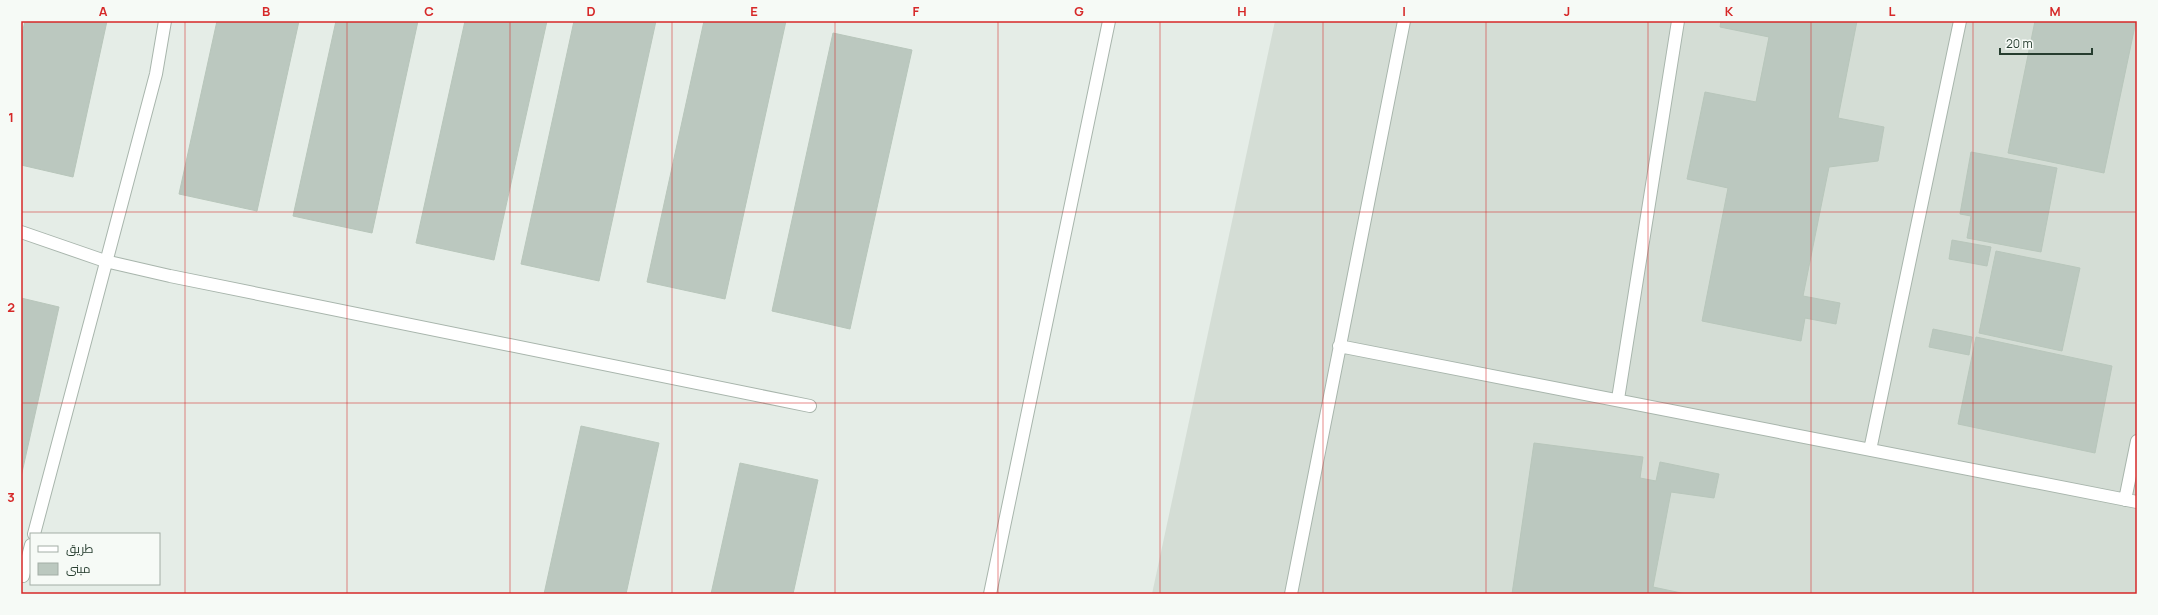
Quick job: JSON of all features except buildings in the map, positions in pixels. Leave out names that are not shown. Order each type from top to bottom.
[{"type":"street","points":[[34,533],[105,261],[156,74],[165,21]]},
{"type":"street","points":[[990,594],[1109,21]]},
{"type":"street","points":[[1291,594],[1404,21]]},
{"type":"street","points":[[1618,399],[1678,21]]},
{"type":"street","points":[[1870,450],[1960,21]]},
{"type":"street","points":[[21,232],[105,261],[170,276],[810,406]]},
{"type":"street","points":[[1339,346],[1618,399],[2137,502]]},
{"type":"street","points":[[2125,500],[2137,441]]},
{"type":"street","points":[[23,576],[30,549]]},
{"type":"shaded area","points":[[1275,21],[2137,21],[2137,594],[1152,594]]}]
